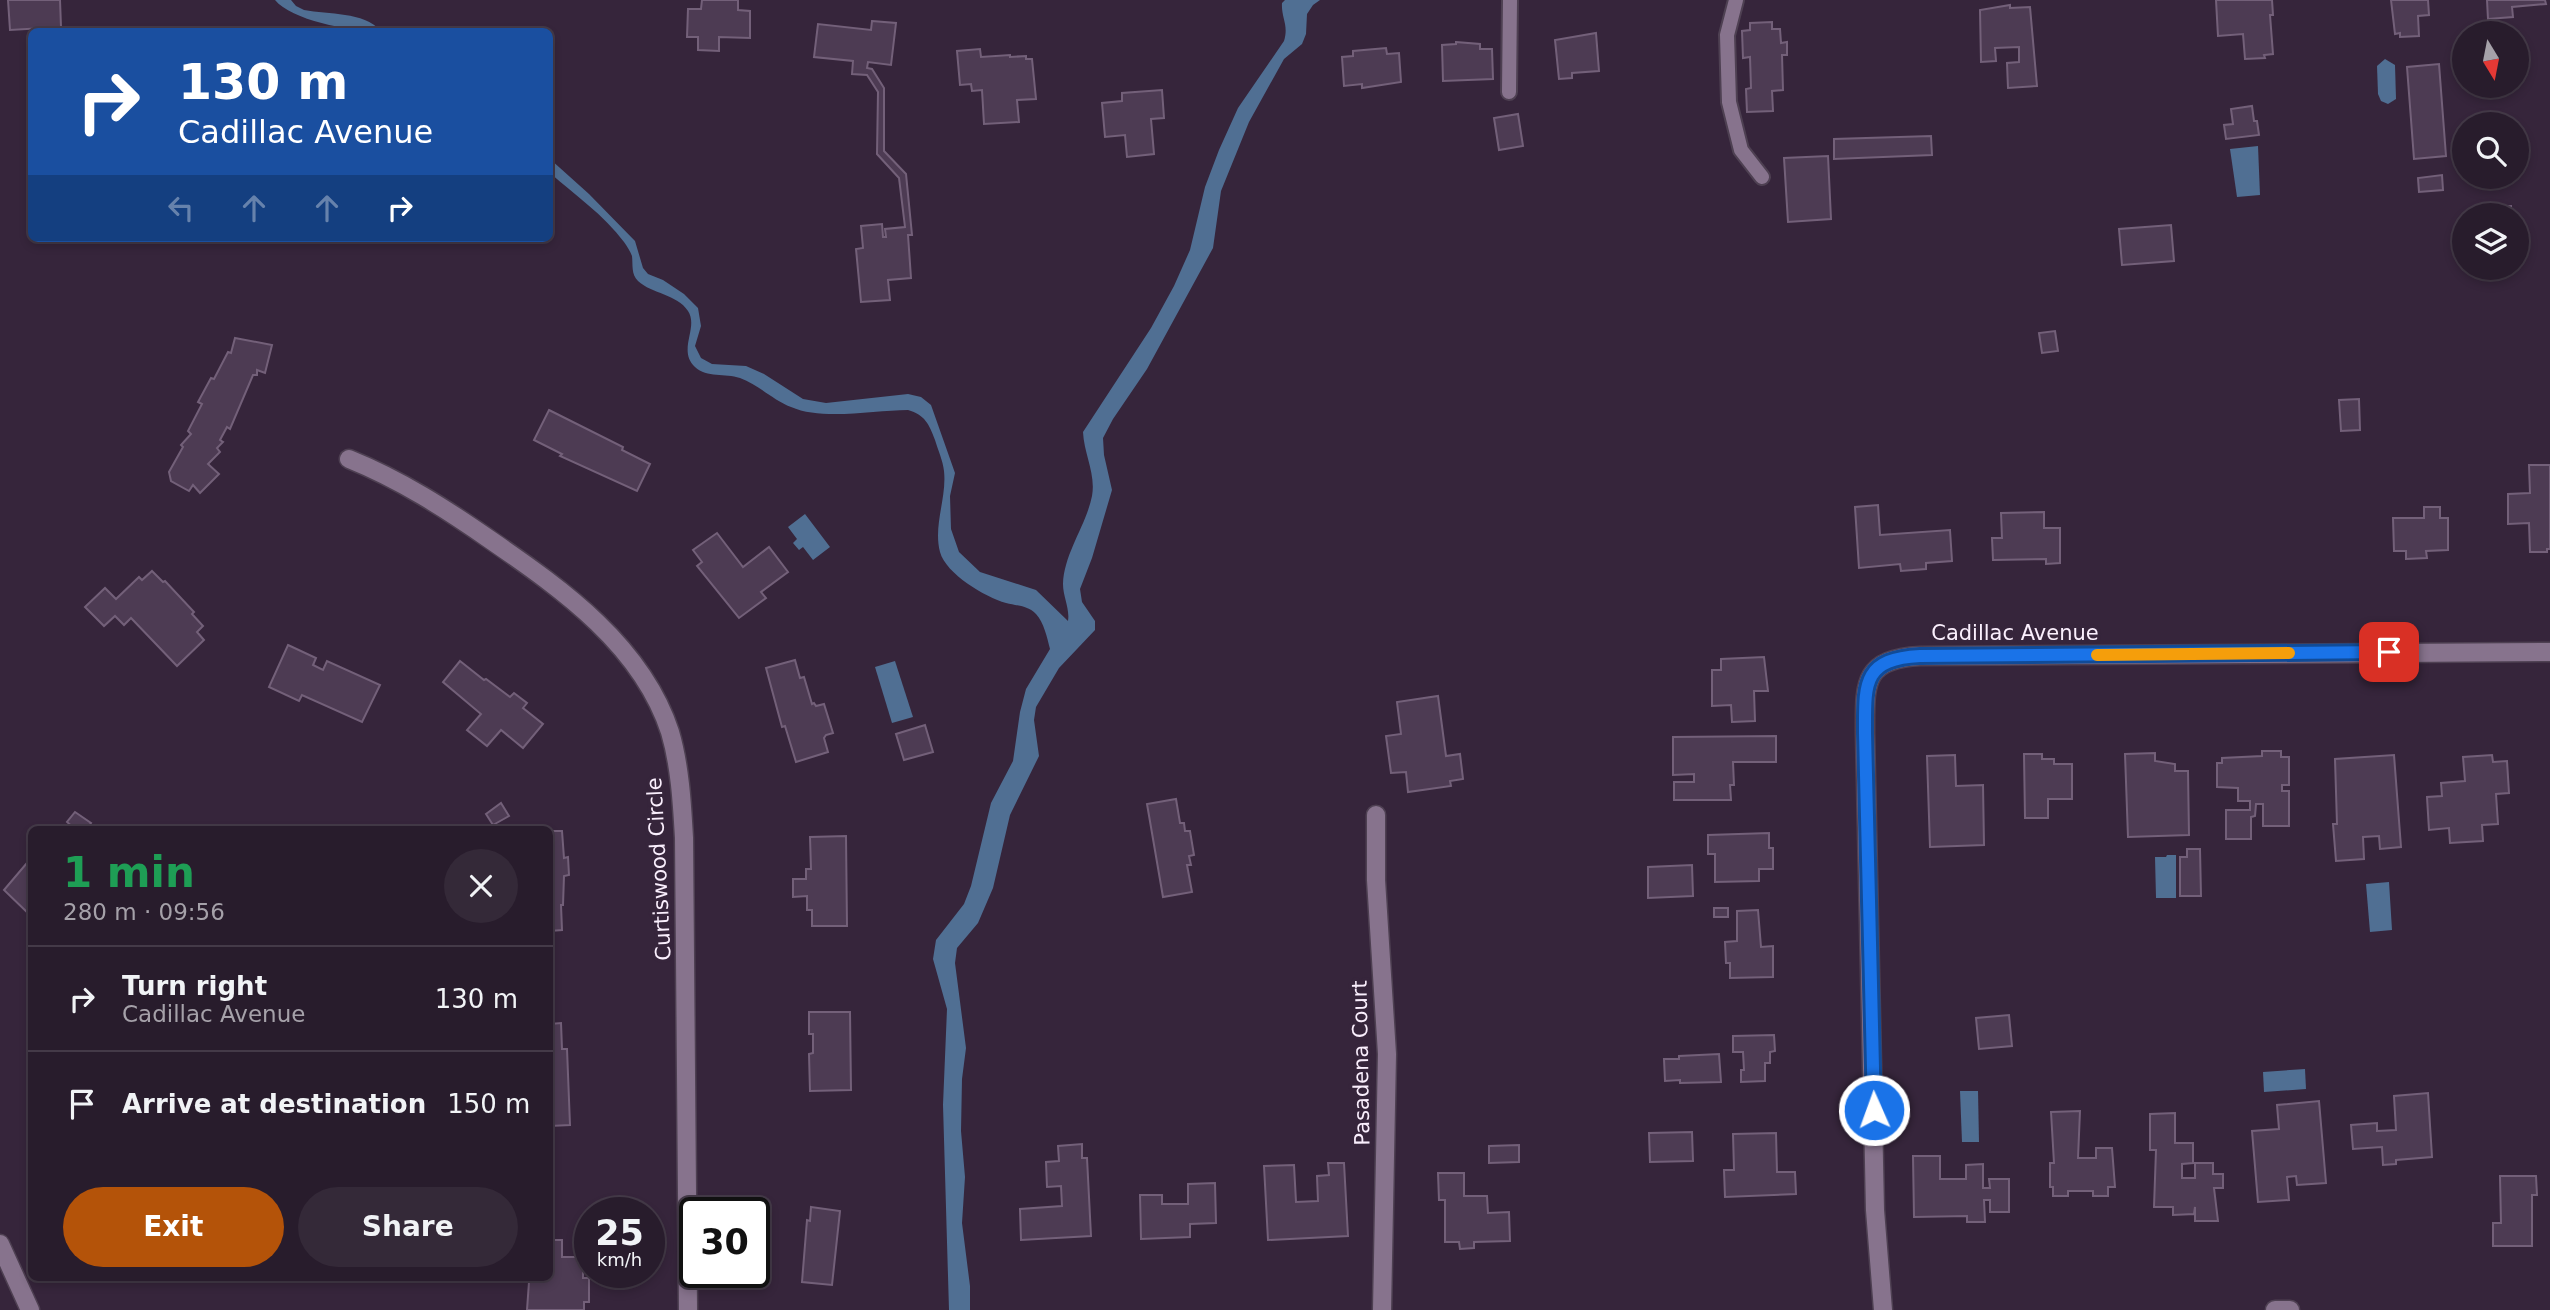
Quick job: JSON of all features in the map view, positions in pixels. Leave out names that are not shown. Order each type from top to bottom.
[{"type":"street","name":"Curtiswood Circle","points":[[349,459],[381,472],[435,503],[523,562],[583,608],[632,661],[654,697],[670,733],[682,794],[684,838],[688,1310]]},
{"type":"street","name":"Cadillac Avenue","points":[[1883,1310],[1875,1210],[1865,733],[1868,684],[1874,671],[1885,662],[1900,657],[1920,656],[2550,652]]},
{"type":"street","name":"Pasadena Court","points":[[1376,815],[1376,880],[1387,1054],[1382,1310]]},
{"type":"street","points":[[0,1244],[30,1310]]},
{"type":"street","points":[[2275,1310],[2290,1310]]},
{"type":"lane","points":[[1509,92],[1510,0]]},
{"type":"lane","points":[[1736,0],[1727,34],[1729,102],[1741,150],[1762,177]]},
{"type":"water","points":[[275,0],[291,0],[304,10],[355,17],[378,28],[345,28],[324,24],[283,7]]},
{"type":"water","points":[[1285,0],[1320,0],[1307,14],[1306,34],[1302,44],[1284,59],[1249,122],[1221,191],[1213,248],[1147,369],[1103,438],[1112,490],[1080,589],[1082,602],[1095,621],[1095,630],[1059,668],[1036,707],[1034,720],[1039,756],[1010,815],[993,888],[978,923],[957,948],[955,963],[966,1048],[962,1079],[961,1131],[965,1177],[962,1223],[970,1286],[970,1310],[949,1310],[943,1105],[947,1009],[933,959],[936,940],[964,904],[971,886],[991,803],[1013,761],[1026,689],[1050,649],[1045,630],[1033,611],[997,600],[977,590],[958,576],[944,560],[938,542],[944,491],[943,467],[933,434],[922,417],[908,410],[833,414],[804,411],[784,404],[740,378],[711,374],[695,367],[688,353],[691,318],[688,311],[678,301],[638,281],[633,272],[632,256],[625,244],[598,214],[553,176],[553,162],[635,241],[643,268],[648,274],[684,294],[698,308],[701,326],[695,346],[701,358],[712,364],[746,366],[803,399],[826,403],[908,394],[921,397],[931,405],[955,473],[950,496],[951,529],[959,552],[980,572],[1036,590],[1068,621],[1063,589],[1064,573],[1089,507],[1093,488],[1083,432],[1151,328],[1174,286],[1190,250],[1205,187],[1219,150],[1238,108],[1284,41],[1286,30],[1282,3]]},
{"type":"water","points":[[2385,59],[2395,65],[2396,99],[2388,104],[2381,101],[2378,94],[2377,66]]},
{"type":"water","points":[[2258,146],[2260,195],[2237,197],[2230,149]]},
{"type":"water","points":[[805,514],[830,547],[813,560],[803,547],[799,550],[793,543],[797,539],[788,527]]},
{"type":"water","points":[[895,661],[913,717],[892,723],[875,667]]},
{"type":"water","points":[[2176,855],[2176,898],[2156,898],[2155,857]]},
{"type":"water","points":[[2389,882],[2392,930],[2370,932],[2366,884]]},
{"type":"water","points":[[2305,1069],[2306,1089],[2264,1092],[2263,1072]]},
{"type":"water","points":[[1960,1091],[1978,1091],[1979,1142],[1962,1142]]},
{"type":"building","points":[[8,0],[60,0],[61,27],[10,30]]},
{"type":"building","points":[[702,0],[738,0],[738,10],[750,11],[750,38],[719,37],[719,51],[698,50],[698,37],[687,37],[688,9],[701,9]]},
{"type":"building","points":[[2216,0],[2272,0],[2273,15],[2270,15],[2273,54],[2264,55],[2265,58],[2245,59],[2243,34],[2218,36]]},
{"type":"building","points":[[2391,0],[2428,0],[2429,15],[2418,16],[2419,36],[2400,37],[2400,33],[2395,34]]},
{"type":"building","points":[[2487,0],[2545,0],[2546,4],[2512,7],[2513,17],[2488,19]]},
{"type":"building","points":[[2010,5],[2010,8],[2030,7],[2037,86],[2008,88],[2007,63],[2019,62],[2019,47],[1995,48],[1996,61],[1981,62],[1980,10]]},
{"type":"building","points":[[872,21],[896,23],[891,65],[868,62],[867,68],[872,69],[884,88],[884,151],[906,174],[912,235],[908,235],[911,278],[888,280],[890,300],[861,302],[856,249],[863,248],[861,226],[882,224],[883,237],[886,237],[885,229],[905,227],[899,178],[877,154],[878,92],[867,75],[852,74],[853,61],[814,57],[818,24],[871,30]]},
{"type":"building","points":[[1772,22],[1772,29],[1780,29],[1781,43],[1787,42],[1787,55],[1782,55],[1783,90],[1772,91],[1773,111],[1747,112],[1746,89],[1751,88],[1750,57],[1743,58],[1742,31],[1750,30],[1750,23]]},
{"type":"building","points":[[1596,33],[1599,71],[1572,73],[1572,78],[1559,79],[1555,40]]},
{"type":"building","points":[[1456,42],[1480,44],[1480,49],[1492,49],[1493,79],[1443,81],[1442,45]]},
{"type":"building","points":[[1386,48],[1387,54],[1399,53],[1401,82],[1362,88],[1362,84],[1344,86],[1342,57],[1353,56],[1353,51]]},
{"type":"building","points":[[980,49],[981,57],[1010,55],[1032,59],[1036,99],[1017,100],[1019,122],[984,124],[982,90],[972,91],[971,84],[960,85],[957,51]]},
{"type":"building","points":[[2439,64],[2446,156],[2414,159],[2407,67]]},
{"type":"building","points":[[1162,90],[1164,118],[1151,119],[1154,154],[1127,157],[1125,135],[1105,137],[1102,103],[1122,101],[1122,93]]},
{"type":"building","points":[[2252,106],[2259,135],[2226,139],[2224,125],[2233,124],[2231,109]]},
{"type":"building","points":[[1518,114],[1523,146],[1499,150],[1494,118]]},
{"type":"building","points":[[1931,136],[1932,155],[1834,159],[1834,139]]},
{"type":"building","points":[[1828,156],[1831,219],[1788,222],[1784,158]]},
{"type":"building","points":[[2442,175],[2443,190],[2419,192],[2418,178]]},
{"type":"building","points":[[2171,225],[2174,261],[2122,265],[2119,229]]},
{"type":"building","points":[[2055,331],[2058,351],[2042,353],[2039,333]]},
{"type":"building","points":[[235,338],[272,345],[265,373],[257,370],[257,375],[253,375],[230,429],[227,427],[220,440],[223,442],[217,448],[220,452],[208,464],[219,474],[200,493],[193,485],[189,491],[171,481],[169,472],[183,447],[181,445],[191,434],[188,431],[202,404],[198,402],[228,352],[231,353]]},
{"type":"building","points":[[2359,399],[2360,430],[2341,431],[2339,400]]},
{"type":"building","points":[[549,410],[623,447],[622,450],[650,464],[637,491],[560,456],[562,454],[534,440]]},
{"type":"building","points":[[2529,465],[2550,465],[2550,549],[2547,549],[2547,552],[2530,552],[2529,523],[2508,524],[2508,494],[2530,493]]},
{"type":"building","points":[[1878,505],[1880,535],[1950,530],[1952,561],[1926,563],[1926,569],[1901,571],[1900,564],[1859,568],[1855,507]]},
{"type":"building","points":[[2424,507],[2440,507],[2440,518],[2448,518],[2448,550],[2426,551],[2427,558],[2406,559],[2406,551],[2394,551],[2393,518],[2424,518]]},
{"type":"building","points":[[2044,512],[2044,528],[2060,528],[2060,563],[2046,564],[2046,559],[1993,560],[1992,538],[2002,538],[2001,513]]},
{"type":"building","points":[[717,533],[743,567],[769,547],[788,572],[761,592],[766,598],[739,618],[697,566],[702,562],[693,550]]},
{"type":"building","points":[[152,571],[194,612],[192,614],[203,626],[197,632],[204,640],[177,666],[131,618],[124,625],[115,616],[104,626],[85,607],[105,588],[116,599],[139,577],[142,580]]},
{"type":"building","points":[[288,645],[316,658],[313,665],[323,670],[327,661],[380,685],[362,722],[302,695],[299,701],[269,687]]},
{"type":"building","points":[[1764,657],[1768,691],[1754,691],[1755,721],[1732,722],[1731,705],[1712,706],[1712,670],[1721,670],[1721,659]]},
{"type":"building","points":[[795,660],[800,678],[804,677],[812,704],[824,704],[833,733],[824,738],[828,752],[796,762],[785,726],[782,727],[766,668]]},
{"type":"building","points":[[460,661],[510,697],[514,693],[527,703],[523,708],[543,724],[523,748],[501,730],[487,746],[467,730],[481,714],[443,682]]},
{"type":"building","points":[[1438,696],[1446,756],[1460,754],[1463,779],[1450,781],[1451,786],[1408,792],[1406,772],[1391,773],[1386,736],[1401,734],[1397,702]]},
{"type":"building","points":[[925,725],[933,752],[904,760],[896,734]]},
{"type":"building","points":[[1776,736],[1776,762],[1733,762],[1734,785],[1730,785],[1731,800],[1674,800],[1674,782],[1694,782],[1694,774],[1673,775],[1673,737]]},
{"type":"building","points":[[2262,751],[2281,751],[2281,757],[2289,757],[2289,785],[2282,785],[2282,791],[2289,791],[2289,826],[2263,826],[2263,804],[2256,804],[2255,816],[2251,817],[2251,839],[2226,839],[2226,810],[2250,810],[2250,801],[2238,801],[2238,788],[2217,787],[2217,763],[2222,763],[2222,758],[2262,756]]},
{"type":"building","points":[[2155,753],[2155,761],[2175,764],[2175,771],[2188,771],[2189,835],[2128,837],[2125,754]]},
{"type":"building","points":[[2024,754],[2042,754],[2042,759],[2054,759],[2054,764],[2072,764],[2072,799],[2048,799],[2048,818],[2025,818]]},
{"type":"building","points":[[1955,755],[1956,786],[1983,785],[1984,845],[1930,847],[1927,756]]},
{"type":"building","points":[[2394,755],[2401,847],[2380,849],[2379,836],[2363,837],[2364,859],[2336,861],[2333,824],[2337,824],[2335,759]]},
{"type":"building","points":[[2492,755],[2493,762],[2507,761],[2509,793],[2496,794],[2498,824],[2482,825],[2483,841],[2450,843],[2449,828],[2429,830],[2427,797],[2442,796],[2441,783],[2465,781],[2463,757]]},
{"type":"building","points":[[1176,799],[1180,823],[1184,823],[1185,831],[1190,831],[1194,855],[1189,856],[1191,865],[1187,865],[1192,892],[1163,897],[1147,804]]},
{"type":"building","points":[[501,803],[509,816],[493,825],[486,814]]},
{"type":"building","points":[[75,812],[91,823],[89,826],[72,826],[67,822]]},
{"type":"building","points":[[553,831],[562,831],[564,858],[568,857],[569,875],[564,876],[561,905],[562,930],[553,931]]},
{"type":"building","points":[[1769,833],[1769,848],[1773,848],[1773,869],[1759,869],[1759,881],[1715,882],[1715,854],[1708,854],[1708,835]]},
{"type":"building","points":[[846,836],[847,926],[812,926],[812,910],[807,910],[807,896],[793,897],[793,879],[806,879],[806,869],[811,869],[810,837]]},
{"type":"building","points":[[2187,849],[2200,849],[2201,896],[2180,896],[2180,857],[2187,857]]},
{"type":"building","points":[[28,862],[28,913],[4,890]]},
{"type":"building","points":[[1692,865],[1693,896],[1648,898],[1648,867]]},
{"type":"building","points":[[1714,908],[1728,908],[1728,917],[1714,917]]},
{"type":"building","points":[[1758,910],[1761,947],[1773,946],[1773,977],[1730,978],[1725,942],[1737,941],[1737,911]]},
{"type":"building","points":[[809,1012],[850,1012],[851,1090],[810,1091],[809,1054],[813,1053],[813,1034],[809,1034]]},
{"type":"building","points":[[2009,1015],[2012,1046],[1979,1049],[1976,1018]]},
{"type":"building","points":[[561,1023],[562,1049],[567,1049],[570,1125],[553,1126],[553,1024]]},
{"type":"building","points":[[1774,1035],[1775,1051],[1770,1052],[1770,1063],[1765,1063],[1765,1081],[1741,1082],[1741,1070],[1744,1070],[1743,1052],[1733,1052],[1733,1036]]},
{"type":"building","points":[[1719,1054],[1721,1082],[1665,1081],[1664,1059]]},
{"type":"building","points":[[2428,1093],[2432,1157],[2396,1160],[2396,1164],[2383,1165],[2382,1147],[2353,1149],[2351,1125],[2377,1123],[2377,1131],[2396,1130],[2394,1096]]},
{"type":"building","points":[[2319,1101],[2326,1183],[2297,1185],[2296,1176],[2287,1177],[2289,1200],[2258,1202],[2252,1131],[2279,1129],[2277,1105]]},
{"type":"building","points":[[2080,1111],[2078,1158],[2096,1158],[2096,1148],[2112,1148],[2115,1187],[2108,1187],[2108,1196],[2093,1196],[2093,1191],[2068,1191],[2068,1196],[2053,1196],[2053,1187],[2050,1187],[2050,1163],[2054,1163],[2051,1112]]},
{"type":"building","points":[[2175,1113],[2175,1143],[2193,1143],[2193,1163],[2182,1164],[2182,1178],[2195,1178],[2195,1163],[2213,1163],[2213,1174],[2223,1174],[2223,1188],[2214,1188],[2218,1221],[2195,1221],[2195,1207],[2194,1214],[2173,1215],[2173,1207],[2154,1207],[2156,1150],[2150,1150],[2150,1114]]},
{"type":"building","points":[[1692,1132],[1693,1161],[1650,1162],[1649,1133]]},
{"type":"building","points":[[1776,1133],[1777,1172],[1795,1172],[1796,1194],[1725,1197],[1724,1170],[1734,1170],[1733,1134]]},
{"type":"building","points":[[1082,1144],[1082,1158],[1087,1158],[1091,1236],[1021,1240],[1020,1209],[1062,1206],[1061,1186],[1047,1187],[1046,1162],[1059,1161],[1058,1146]]},
{"type":"building","points":[[1519,1145],[1519,1162],[1489,1163],[1489,1146]]},
{"type":"building","points":[[1913,1156],[1940,1156],[1940,1179],[1966,1179],[1966,1165],[1983,1164],[1983,1188],[1990,1188],[1989,1179],[2009,1179],[2009,1212],[1990,1212],[1990,1200],[1984,1200],[1985,1222],[1967,1222],[1967,1216],[1914,1217]]},
{"type":"building","points":[[1328,1163],[1344,1163],[1348,1236],[1268,1240],[1264,1166],[1294,1165],[1296,1202],[1318,1201],[1317,1176],[1329,1175]]},
{"type":"building","points":[[1438,1173],[1464,1173],[1464,1196],[1487,1196],[1488,1213],[1509,1212],[1510,1241],[1474,1242],[1474,1248],[1460,1249],[1459,1242],[1445,1242],[1445,1200],[1439,1200]]},
{"type":"building","points":[[2500,1176],[2536,1176],[2537,1195],[2532,1195],[2532,1246],[2493,1246],[2493,1223],[2501,1223]]},
{"type":"building","points":[[1215,1183],[1216,1223],[1190,1224],[1190,1237],[1141,1239],[1140,1195],[1162,1195],[1162,1204],[1188,1204],[1188,1184]]},
{"type":"building","points":[[811,1207],[840,1211],[832,1285],[802,1282],[807,1220],[810,1221]]},
{"type":"building","points":[[553,1240],[562,1240],[562,1257],[574,1257],[574,1288],[589,1288],[589,1302],[584,1302],[584,1310],[527,1310],[529,1282],[521,1281],[553,1281]]},
{"type":"slow traffic","points":[[2097,655],[2289,653]]},
{"type":"route","points":[[1874,1110],[1865,733],[1868,684],[1874,671],[1885,662],[1900,657],[1920,656],[2389,652]]}]
